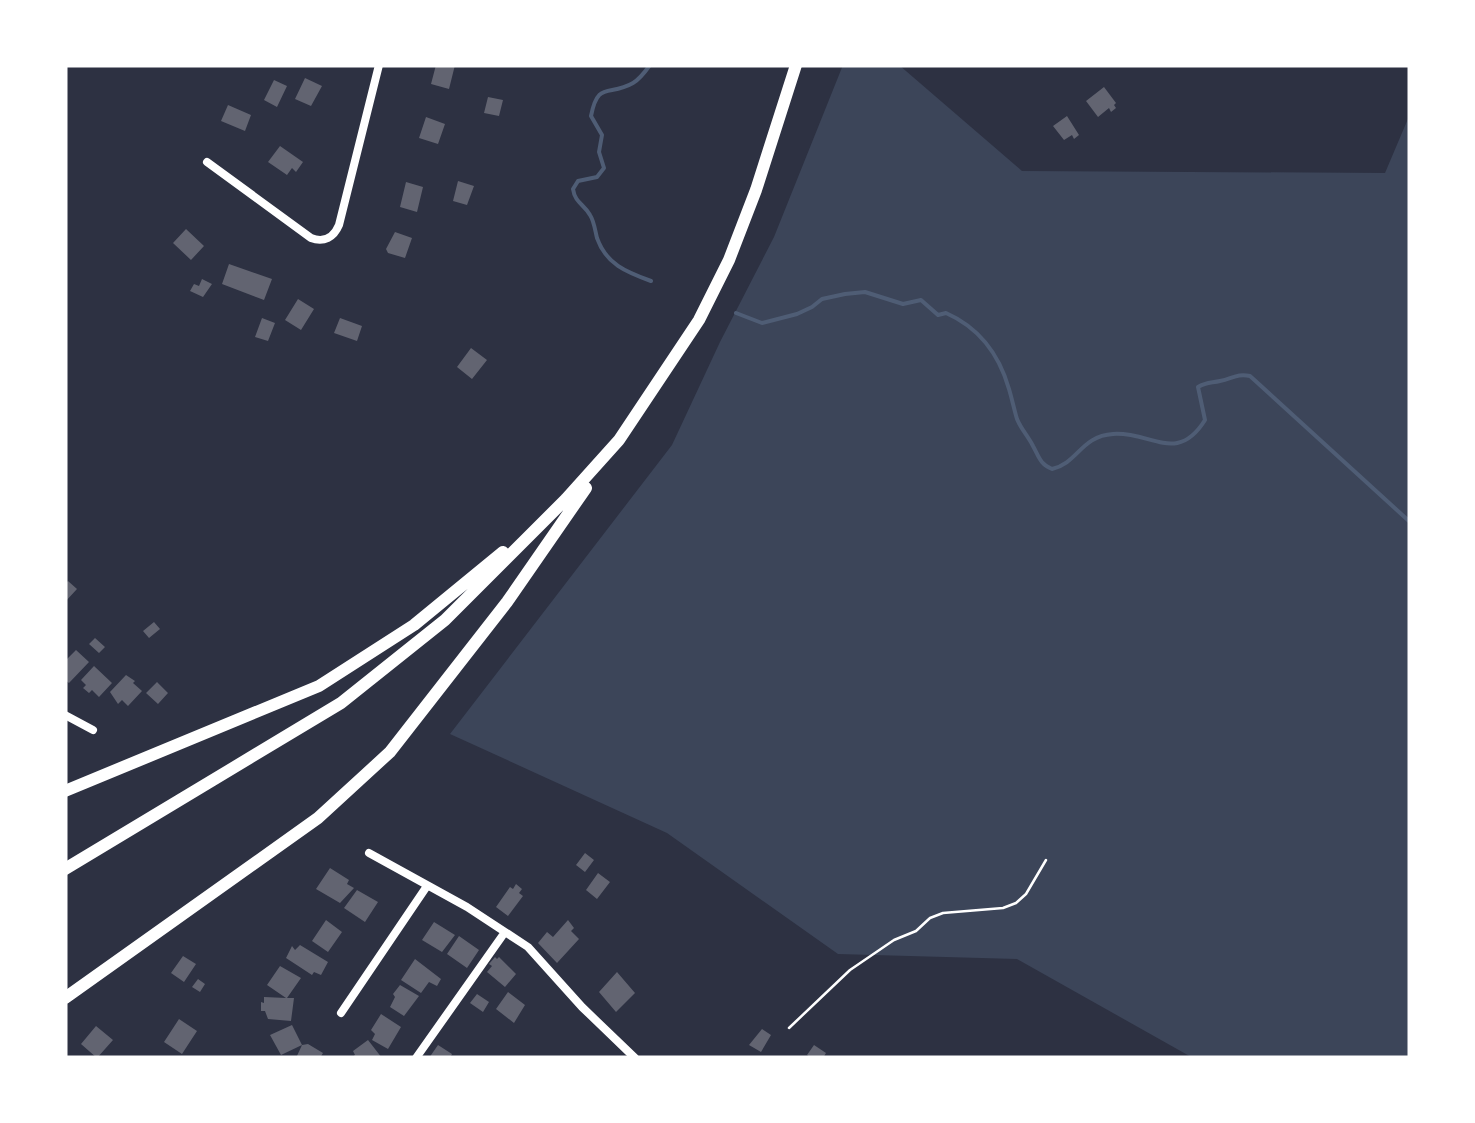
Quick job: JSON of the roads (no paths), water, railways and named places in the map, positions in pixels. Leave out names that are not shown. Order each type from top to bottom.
[{"type":"highway","points":[[65,998],[318,818],[390,752],[506,602],[699,320],[730,260],[796,65]]},
{"type":"highway","points":[[65,869],[341,702],[444,620],[566,499],[619,440]]},
{"type":"highway","points":[[65,791],[319,686],[414,625],[566,499]]},
{"type":"street","points":[[207,162],[311,238],[330,237],[338,225],[379,65]]},
{"type":"street","points":[[65,715],[93,730]]},
{"type":"street","points":[[369,853],[467,907],[528,947],[582,1008],[636,1058]]},
{"type":"street","points":[[342,1013],[428,886]]},
{"type":"street","points":[[416,1058],[505,932]]},
{"type":"waterway","points":[[650,65],[633,83],[601,93],[597,98],[591,116],[602,135],[599,152],[604,168],[597,177],[578,181],[573,189],[611,261],[651,281]]},
{"type":"waterway","points":[[736,313],[762,323],[797,314],[822,299],[865,292],[903,304],[921,300],[938,315],[946,313],[969,326],[986,343],[1005,376],[1019,423],[1040,460],[1052,469],[1102,436],[1127,434],[1163,443],[1184,441],[1205,420],[1198,387],[1250,376],[1410,522]]}]
